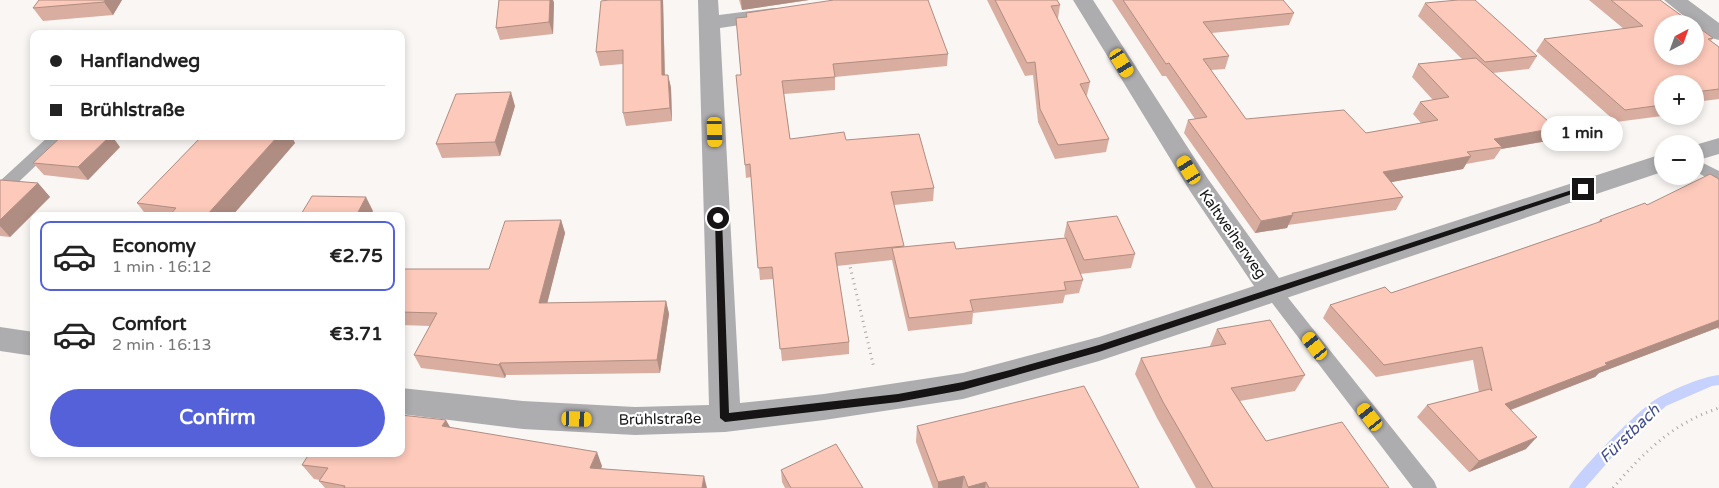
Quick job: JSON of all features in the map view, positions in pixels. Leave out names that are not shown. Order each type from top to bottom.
[{"type":"street","name":"Kaltweiherweg","points":[[1083,0],[1199,185],[1272,290]]},
{"type":"street","points":[[1674,0],[1719,33]]},
{"type":"street","points":[[725,418],[709,12],[792,11]]},
{"type":"street","points":[[1704,150],[1719,146]]},
{"type":"street","name":"Brühlstraße","points":[[405,401],[523,415],[635,421],[725,418],[881,400],[963,386],[1108,346],[1272,290],[1654,166]]},
{"type":"street","points":[[0,339],[30,343]]},
{"type":"lane","points":[[0,190],[55,140]]},
{"type":"lane","points":[[1704,170],[1719,179]]},
{"type":"lane","points":[[1272,290],[1426,488]]},
{"type":"path","points":[[848,258],[881,400]]},
{"type":"path","points":[[1613,488],[1655,441],[1673,428],[1704,412],[1719,408]]},
{"type":"building","points":[[39,0],[105,0],[104,2],[33,8]]},
{"type":"building","points":[[499,0],[550,0],[549,22],[496,28]]},
{"type":"building","points":[[661,0],[662,75],[668,75],[670,108],[623,113],[623,50],[596,52],[601,1]]},
{"type":"building","points":[[834,0],[928,0],[948,54],[833,64],[835,77],[782,81],[790,139],[844,132],[846,140],[919,134],[934,188],[891,192],[904,246],[835,253],[849,342],[780,349],[772,267],[758,268],[750,164],[745,165],[736,75],[741,75],[736,18],[747,17],[746,13]]},
{"type":"building","points":[[995,0],[1057,0],[1060,5],[1051,6],[1090,82],[1080,84],[1109,139],[1058,145],[1040,109],[1035,62],[1027,63]]},
{"type":"building","points":[[1123,0],[1283,0],[1294,13],[1203,22],[1229,56],[1203,59],[1246,119],[1344,110],[1366,133],[1438,120],[1420,102],[1449,97],[1418,64],[1476,58],[1556,128],[1494,139],[1502,147],[1467,152],[1471,156],[1383,172],[1403,197],[1292,213],[1293,215],[1261,221],[1188,120],[1207,117],[1169,63],[1166,64]]},
{"type":"building","points":[[1475,0],[1537,56],[1485,62],[1425,3]]},
{"type":"building","points":[[1611,0],[1660,0],[1681,15],[1654,15],[1654,65],[1704,65],[1704,32],[1713,38],[1708,39],[1719,47],[1719,89],[1704,91],[1704,75],[1654,75],[1654,106],[1625,110],[1544,39],[1643,26]]},
{"type":"building","points":[[511,92],[495,142],[436,144],[456,94]]},
{"type":"building","points":[[58,140],[106,140],[78,167],[33,163]]},
{"type":"building","points":[[198,140],[274,140],[210,212],[172,212],[176,208],[137,203]]},
{"type":"building","points":[[1710,174],[1719,179],[1719,320],[1605,363],[1607,365],[1505,404],[1537,437],[1479,461],[1427,405],[1490,389],[1492,391],[1482,347],[1384,365],[1330,305],[1385,287],[1391,293],[1501,256],[1602,221],[1600,220],[1645,203],[1647,205],[1688,185],[1704,185],[1704,177]]},
{"type":"building","points":[[0,180],[38,183],[0,220]]},
{"type":"building","points":[[312,196],[366,197],[358,212],[302,212]]},
{"type":"building","points":[[1117,216],[1135,254],[1084,260],[1067,222]]},
{"type":"building","points":[[561,220],[539,303],[666,301],[657,360],[500,363],[499,365],[414,355],[437,313],[405,312],[405,269],[489,269],[505,221]]},
{"type":"building","points":[[1066,238],[1083,280],[1064,282],[1066,290],[970,300],[973,311],[909,318],[892,248],[954,242],[956,249]]},
{"type":"building","points":[[1270,320],[1305,375],[1231,388],[1266,441],[1342,422],[1389,488],[1213,488],[1163,402],[1141,358],[1226,344],[1217,329]]},
{"type":"building","points":[[1084,386],[1139,488],[989,488],[986,482],[968,487],[964,476],[938,482],[917,426]]},
{"type":"building","points":[[405,415],[446,420],[442,426],[597,452],[590,468],[704,476],[702,488],[344,488],[345,486],[319,481],[328,468],[302,465],[307,457],[405,457]]},
{"type":"building","points":[[836,444],[863,488],[791,488],[781,470]]},
{"type":"waterway","name":"Fürstbach","points":[[1576,488],[1617,442],[1661,402],[1711,381],[1719,380]]},
{"type":"route","points":[[718,218],[725,418],[898,398],[963,386],[1010,374],[1099,349],[1272,290],[1583,189]]}]
